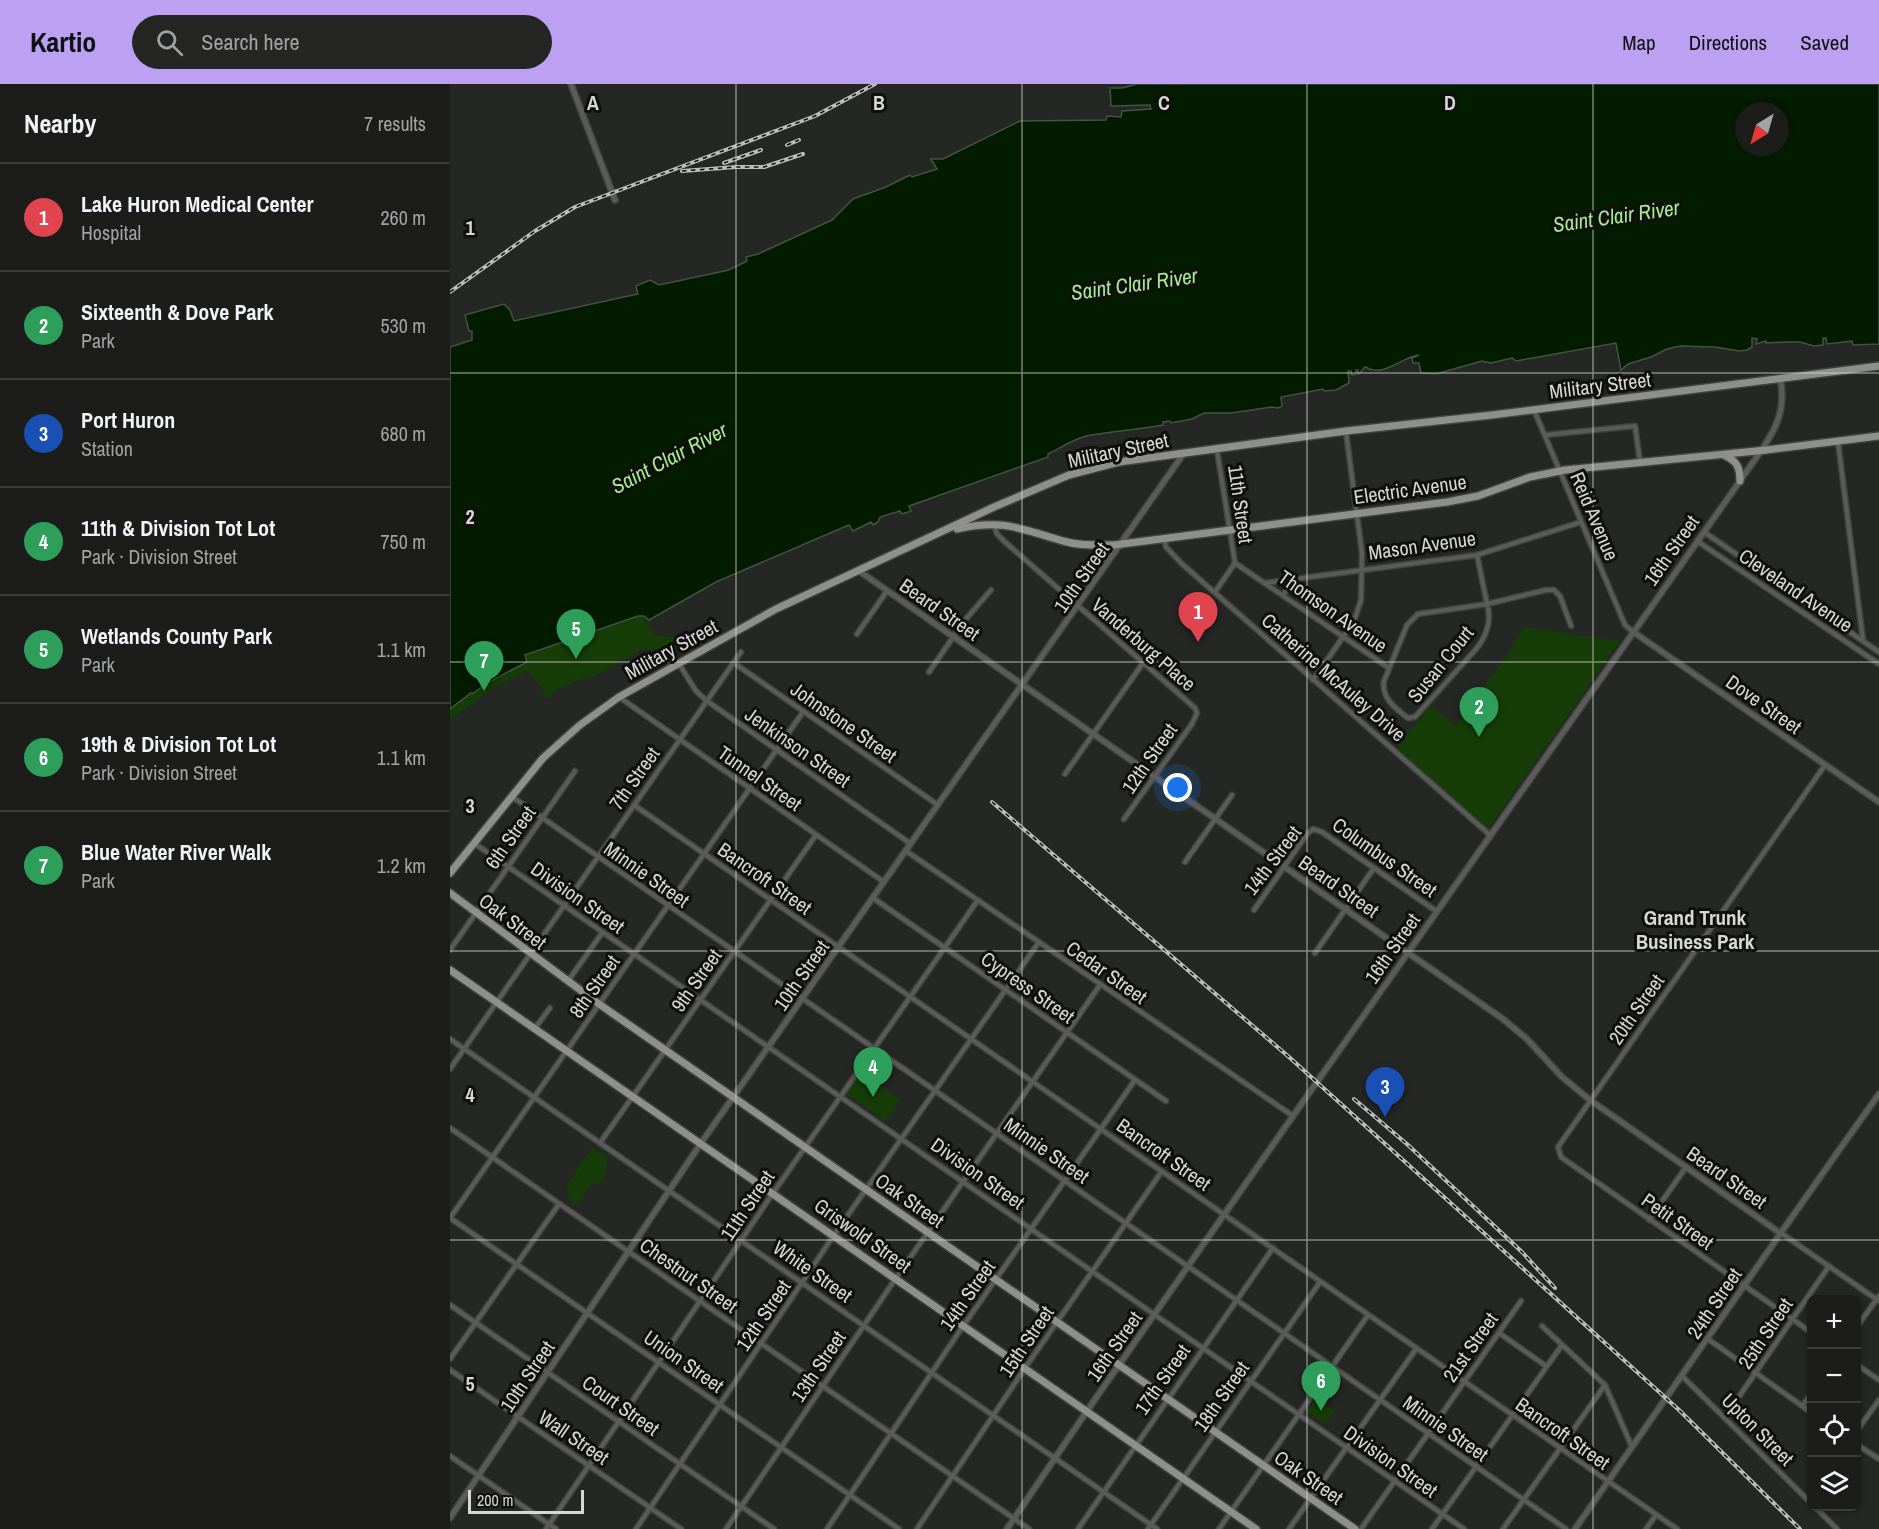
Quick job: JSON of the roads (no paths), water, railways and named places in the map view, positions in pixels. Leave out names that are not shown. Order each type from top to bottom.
[{"type":"main road","name":"Military Street","points":[[450,873],[553,747],[620,697],[765,614],[1056,480],[1119,462],[1346,431],[1534,410],[1879,366]]},
{"type":"main road","name":"Electric Avenue","points":[[945,531],[973,525],[992,524],[1018,526],[1068,543],[1122,543],[1467,498],[1530,477],[1560,471],[1760,451],[1879,436]]},
{"type":"main road","points":[[1722,454],[1737,464],[1740,469],[1740,481]]},
{"type":"main road","points":[[992,524],[990,513],[994,507]]},
{"type":"main road","name":"Oak Street","points":[[450,893],[599,1004],[1355,1529]]},
{"type":"main road","name":"Griswold Street","points":[[450,970],[1256,1529]]},
{"type":"street","points":[[571,84],[615,200]]},
{"type":"street","name":"16th Street","points":[[1007,1529],[1154,1314],[1696,540],[1740,481],[1780,417],[1783,399],[1780,378]]},
{"type":"street","name":"Reid Avenue","points":[[1534,410],[1624,625],[1632,631]]},
{"type":"street","points":[[1545,435],[1635,426],[1640,462]]},
{"type":"street","points":[[1313,680],[1344,637],[1355,618],[1361,600],[1362,553],[1346,431]]},
{"type":"street","points":[[1838,442],[1863,641]]},
{"type":"street","name":"11th Street","points":[[1215,592],[1235,563],[1217,449]]},
{"type":"street","name":"10th Street","points":[[450,1518],[701,1143],[1184,453]]},
{"type":"street","name":"Mason Avenue","points":[[1265,583],[1477,555],[1581,522]]},
{"type":"street","name":"Vanderburg Place","points":[[992,524],[1000,537],[1191,704],[1197,712]]},
{"type":"street","name":"Cleveland Avenue","points":[[1703,531],[1879,652]]},
{"type":"street","name":"Catherine McAuley Drive","points":[[1164,537],[1167,547],[1182,563],[1490,835]]},
{"type":"street","name":"Cleveland Avenue","points":[[1696,540],[1879,664]]},
{"type":"street","name":"Susan Court","points":[[1412,719],[1481,642],[1489,623],[1477,555]]},
{"type":"street","name":"Thomson Avenue","points":[[1235,563],[1389,668],[1384,681],[1384,693],[1390,702],[1412,719]]},
{"type":"street","name":"Beard Street","points":[[860,570],[1519,1031],[1562,1077],[1590,1100],[1878,1299]]},
{"type":"street","points":[[1283,595],[1294,578]]},
{"type":"street","points":[[929,672],[953,637],[991,590]]},
{"type":"street","points":[[1389,668],[1407,626],[1415,616],[1425,612],[1487,604],[1554,590],[1560,596],[1571,626]]},
{"type":"street","points":[[857,634],[887,591]]},
{"type":"street","name":"Dove Street","points":[[1632,631],[1879,802]]},
{"type":"street","name":"7th Street","points":[[450,1069],[741,652]]},
{"type":"street","name":"Jenkinson Street","points":[[678,663],[696,691],[706,701],[911,844]]},
{"type":"street","name":"Johnstone Street","points":[[734,663],[938,805]]},
{"type":"street","points":[[1065,774],[1143,663]]},
{"type":"street","name":"Tunnel Street","points":[[620,697],[884,882]]},
{"type":"street","name":"8th Street","points":[[450,1218],[803,712]]},
{"type":"street","name":"12th Street","points":[[1124,819],[1192,723],[1197,712]]},
{"type":"street","name":"20th Street","points":[[1558,1152],[1560,1143],[1825,765]]},
{"type":"street","name":"6th Street","points":[[450,950],[575,771]]},
{"type":"street","points":[[1185,862],[1232,795]]},
{"type":"street","name":"Minnie Street","points":[[511,796],[1566,1529]]},
{"type":"street","name":"Bancroft Street","points":[[634,805],[1677,1529]]},
{"type":"street","name":"14th Street","points":[[1254,910],[1310,830],[1316,829]]},
{"type":"street","name":"Columbus Street","points":[[1316,829],[1436,911]]},
{"type":"street","name":"9th Street","points":[[600,1143],[816,835]]},
{"type":"street","name":"Division Street","points":[[474,843],[1464,1529]]},
{"type":"street","name":"Cedar Street","points":[[906,851],[1293,1116]]},
{"type":"street","points":[[1315,953],[1374,868]]},
{"type":"street","name":"Cypress Street","points":[[873,898],[1166,1101]]},
{"type":"street","name":"11th Street","points":[[548,1527],[773,1193],[978,900]]},
{"type":"street","points":[[568,982],[602,933]]},
{"type":"street","name":"12th Street","points":[[636,1529],[834,1235],[1039,942]]},
{"type":"street","name":"13th Street","points":[[726,1529],[896,1278],[1100,985]]},
{"type":"street","points":[[535,1028],[550,1008]]},
{"type":"street","name":"White Street","points":[[450,1039],[1103,1491],[1150,1527],[1157,1529]]},
{"type":"street","name":"14th Street","points":[[827,1529],[964,1325],[1135,1080]]},
{"type":"street","name":"24th Street","points":[[1575,1529],[1743,1285],[1879,1094]]},
{"type":"street","name":"Chestnut Street","points":[[450,1128],[1029,1529]]},
{"type":"street","name":"Petit Street","points":[[1558,1152],[1561,1157],[1649,1220],[1807,1330]]},
{"type":"street","points":[[1649,1220],[1686,1167]]},
{"type":"street","name":"15th Street","points":[[917,1529],[1025,1368],[1162,1171]]},
{"type":"street","points":[[450,1359],[559,1203]]},
{"type":"street","name":"Union Street","points":[[450,1218],[899,1529]]},
{"type":"street","name":"17th Street","points":[[1078,1529],[1273,1248]]},
{"type":"street","name":"25th Street","points":[[1725,1417],[1829,1266]]},
{"type":"street","name":"18th Street","points":[[1150,1527],[1320,1282]]},
{"type":"street","points":[[1861,1323],[1878,1299]]},
{"type":"street","name":"21st Street","points":[[1360,1529],[1521,1301]]},
{"type":"street","name":"Court Street","points":[[450,1305],[774,1529]]},
{"type":"street","points":[[1218,1529],[1368,1315]]},
{"type":"street","points":[[1542,1326],[1605,1385],[1632,1447]]},
{"type":"street","points":[[1499,1332],[1546,1366]]},
{"type":"street","points":[[1708,1339],[1807,1410]]},
{"type":"street","points":[[1432,1529],[1562,1344]]},
{"type":"street","points":[[1289,1529],[1416,1349]]},
{"type":"street","points":[[1861,1367],[1879,1380]]},
{"type":"street","name":"Wall Street","points":[[450,1370],[681,1529]]},
{"type":"street","name":"Upton Street","points":[[1682,1376],[1807,1498]]},
{"type":"street","points":[[1503,1529],[1605,1385]]},
{"type":"street","points":[[1802,1406],[1807,1399]]},
{"type":"street","points":[[1861,1425],[1879,1400]]},
{"type":"street","points":[[1861,1447],[1879,1459]]},
{"type":"street","points":[[450,1456],[548,1527],[556,1529]]},
{"type":"street","name":"Upton Street","points":[[1820,1511],[1837,1529]]},
{"type":"street","points":[[1646,1529],[1656,1515]]},
{"type":"water","name":"Saint Clair River","points":[[1137,84],[1879,84],[1879,344],[1853,345],[1852,341],[1827,344],[1826,338],[1823,338],[1823,345],[1814,346],[1800,342],[1766,343],[1766,341],[1756,344],[1757,339],[1752,338],[1752,347],[1747,350],[1680,346],[1628,364],[1621,370],[1616,343],[1516,361],[1512,358],[1491,363],[1482,361],[1436,374],[1421,373],[1419,363],[1413,363],[1412,358],[1419,355],[1386,369],[1372,370],[1365,367],[1359,374],[1356,370],[1356,374],[1352,375],[1351,371],[1348,371],[1349,383],[1336,390],[1324,391],[1323,389],[1281,397],[1282,406],[1278,408],[1231,413],[1204,413],[1192,419],[1171,423],[1170,421],[1163,422],[1163,425],[1086,436],[1048,454],[1048,457],[909,506],[911,511],[902,514],[900,511],[880,517],[873,525],[871,522],[853,531],[849,525],[716,582],[649,620],[644,616],[638,616],[525,655],[527,662],[471,693],[450,709],[450,347],[472,340],[472,331],[469,331],[465,315],[504,304],[510,310],[514,321],[638,294],[636,286],[650,280],[659,285],[729,270],[747,261],[746,257],[758,254],[832,220],[853,199],[910,175],[912,177],[937,169],[931,159],[943,159],[1020,121],[1106,120],[1107,116],[1121,117],[1122,111],[1151,109],[1150,105],[1111,106],[1110,88]]},
{"type":"railway","points":[[450,292],[535,231],[575,207],[815,116],[875,84]]},
{"type":"railway","points":[[787,145],[799,140]]},
{"type":"railway","points":[[724,163],[761,150]]},
{"type":"railway","points":[[682,171],[764,167],[803,154]]},
{"type":"railway","points":[[992,802],[1289,1057],[1679,1410],[1800,1529]]},
{"type":"railway","points":[[1354,1099],[1408,1145],[1522,1252],[1555,1288]]},
{"type":"place","name":"Lake Huron Medical Center","points":[[1198,642]]},
{"type":"place","name":"Wetlands County Park","points":[[576,659]]},
{"type":"place","name":"Blue Water River Walk","points":[[484,691]]},
{"type":"place","name":"Sixteenth & Dove Park","points":[[1479,737]]},
{"type":"place","name":"11th & Division Tot Lot","points":[[873,1097]]},
{"type":"place","name":"Port Huron","points":[[1385,1117]]},
{"type":"place","name":"19th & Division Tot Lot","points":[[1321,1411]]},
{"type":"district","name":"Grand Trunk Business Park","points":[[1695,929]]}]
